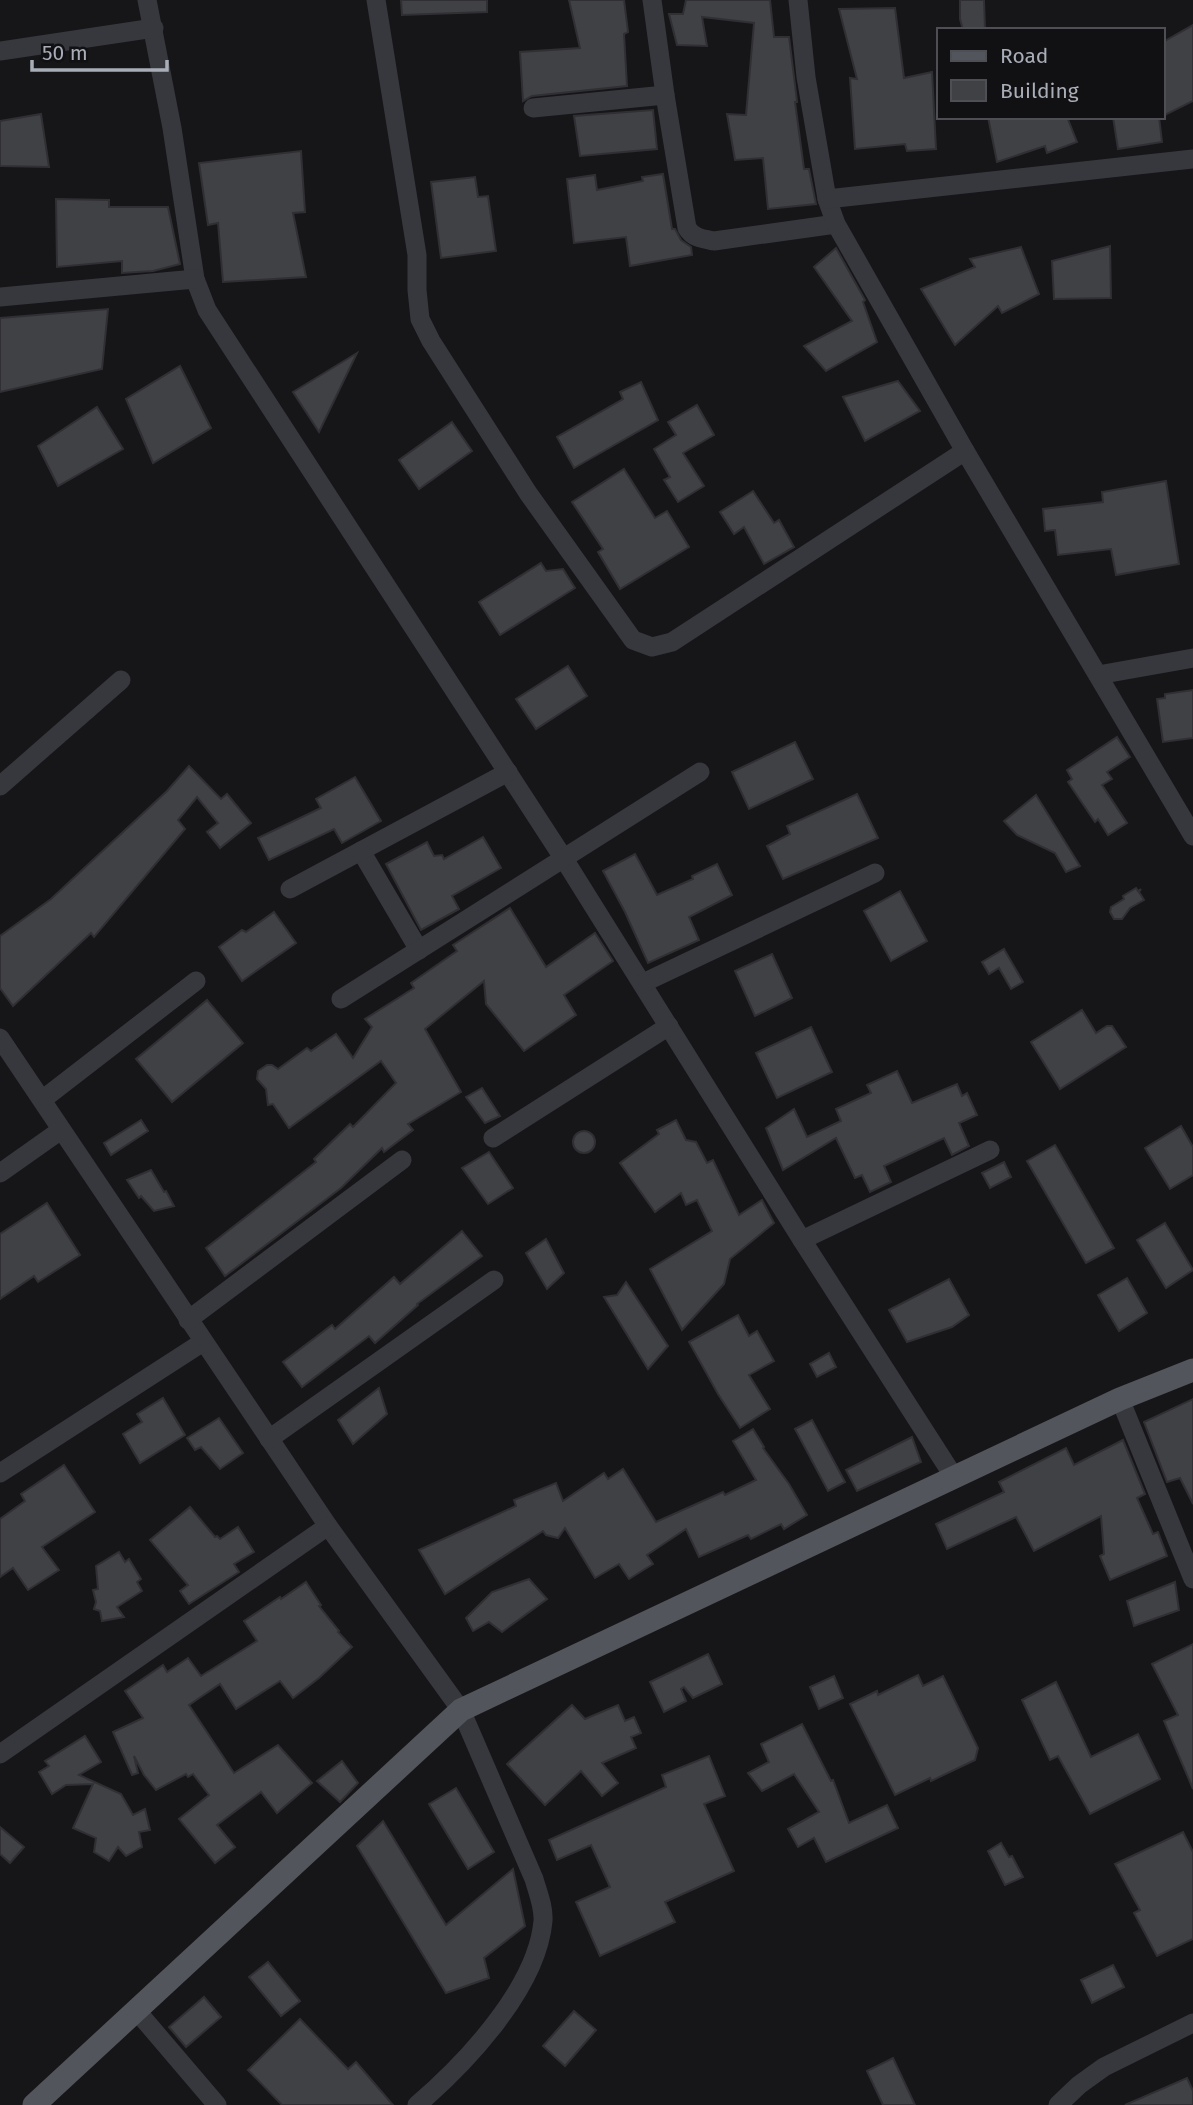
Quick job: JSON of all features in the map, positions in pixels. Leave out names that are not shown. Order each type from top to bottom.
[{"type":"main road","points":[[34,2105],[461,1710],[1120,1399],[1193,1370]]},
{"type":"street","points":[[147,0],[172,128],[195,279],[207,310],[564,859],[954,1477]]},
{"type":"street","points":[[376,0],[416,255],[420,319],[431,341],[528,493],[633,640],[652,646],[672,642],[965,450]]},
{"type":"street","points":[[652,0],[665,95],[690,233],[698,238],[714,241],[836,224]]},
{"type":"street","points":[[797,0],[806,77],[827,200],[836,224],[965,450],[1193,836]]},
{"type":"street","points":[[0,51],[154,28]]},
{"type":"street","points":[[533,108],[665,95]]},
{"type":"street","points":[[827,200],[1193,159]]},
{"type":"street","points":[[0,297],[195,279]]},
{"type":"street","points":[[1098,675],[1193,658]]},
{"type":"street","points":[[0,786],[121,680]]},
{"type":"street","points":[[290,889],[508,772]]},
{"type":"street","points":[[341,999],[699,772]]},
{"type":"street","points":[[361,851],[418,950]]},
{"type":"street","points":[[643,983],[875,873]]},
{"type":"street","points":[[42,1100],[196,981]]},
{"type":"street","points":[[493,1138],[669,1026]]},
{"type":"street","points":[[0,1038],[328,1526],[461,1710],[534,1880],[542,1906],[542,1922],[530,1965],[515,1995],[495,2025],[446,2080],[417,2105]]},
{"type":"street","points":[[0,1172],[61,1130]]},
{"type":"street","points":[[802,1240],[990,1150]]},
{"type":"street","points":[[188,1320],[402,1160]]},
{"type":"street","points":[[269,1439],[494,1280]]},
{"type":"street","points":[[0,1473],[203,1342]]},
{"type":"street","points":[[1120,1399],[1193,1579]]},
{"type":"street","points":[[0,1754],[328,1526]]},
{"type":"street","points":[[136,2010],[217,2105]]},
{"type":"street","points":[[1058,2105],[1104,2067],[1193,2023]]},
{"type":"building","points":[[401,0],[487,0],[487,12],[402,15]]},
{"type":"building","points":[[569,0],[624,0],[628,32],[624,34],[627,86],[532,96],[523,101],[520,52],[580,48]]},
{"type":"building","points":[[686,0],[770,0],[774,37],[789,37],[804,169],[809,169],[816,204],[768,209],[763,158],[735,160],[727,114],[746,115],[754,23],[702,17],[707,46],[677,45],[669,14],[683,14]]},
{"type":"building","points":[[960,0],[984,0],[985,28],[962,28]]},
{"type":"building","points":[[895,8],[904,78],[932,72],[936,149],[907,151],[905,144],[855,149],[850,78],[857,79],[839,9]]},
{"type":"building","points":[[1193,25],[1193,101],[1165,115],[1165,41]]},
{"type":"building","points":[[653,110],[657,149],[580,156],[574,116]]},
{"type":"building","points":[[41,114],[49,167],[0,166],[0,121]]},
{"type":"building","points":[[988,119],[1068,119],[1077,142],[1047,153],[1045,146],[997,162]]},
{"type":"building","points":[[1113,119],[1159,119],[1162,142],[1118,149]]},
{"type":"building","points":[[301,151],[305,212],[293,213],[306,277],[223,282],[218,223],[208,225],[199,163]]},
{"type":"building","points":[[663,174],[672,229],[691,247],[692,255],[630,266],[626,237],[574,243],[567,179],[595,175],[597,190]]},
{"type":"building","points":[[475,177],[478,197],[488,196],[496,251],[441,258],[431,182]]},
{"type":"building","points":[[56,199],[109,200],[109,207],[168,207],[180,264],[153,271],[122,273],[122,261],[57,267]]},
{"type":"building","points":[[1110,246],[1111,298],[1054,299],[1052,261]]},
{"type":"building","points":[[1021,247],[1039,294],[1002,313],[998,306],[955,345],[921,289],[975,267],[970,259]]},
{"type":"building","points":[[836,248],[865,300],[863,302],[877,342],[826,371],[804,346],[852,321],[814,267]]},
{"type":"building","points":[[108,309],[102,369],[0,392],[0,318]]},
{"type":"building","points":[[357,353],[319,432],[293,392]]},
{"type":"building","points":[[180,366],[211,428],[153,463],[126,399]]},
{"type":"building","points":[[898,381],[920,411],[865,441],[843,397]]},
{"type":"building","points":[[641,382],[658,420],[574,468],[557,437],[623,399],[620,392]]},
{"type":"building","points":[[697,405],[714,435],[683,453],[704,486],[678,502],[664,480],[670,477],[654,449],[676,435],[668,422]]},
{"type":"building","points":[[97,407],[123,449],[58,486],[38,446]]},
{"type":"building","points":[[452,422],[472,451],[419,489],[399,460]]},
{"type":"building","points":[[624,469],[655,518],[667,511],[689,547],[620,589],[598,552],[603,549],[572,502]]},
{"type":"building","points":[[1166,481],[1179,564],[1116,575],[1111,549],[1058,555],[1055,530],[1045,531],[1043,509],[1103,502],[1102,492]]},
{"type":"building","points":[[753,491],[774,523],[779,520],[794,547],[764,564],[744,527],[734,534],[720,512]]},
{"type":"building","points":[[541,563],[546,571],[563,569],[575,588],[500,635],[479,602]]},
{"type":"building","points":[[568,666],[587,696],[536,729],[516,699]]},
{"type":"building","points":[[1193,690],[1193,738],[1163,742],[1157,699],[1165,698],[1165,694]]},
{"type":"building","points":[[1117,737],[1130,757],[1107,772],[1112,779],[1102,785],[1127,823],[1108,835],[1098,819],[1095,822],[1068,782],[1072,779],[1067,770]]},
{"type":"building","points":[[795,742],[813,779],[749,809],[732,772]]},
{"type":"building","points":[[189,766],[221,799],[227,794],[251,823],[220,848],[207,832],[218,823],[197,797],[178,820],[185,829],[94,937],[91,933],[13,1006],[0,988],[0,936],[51,899],[167,791]]},
{"type":"building","points":[[355,777],[381,821],[342,843],[334,829],[269,860],[258,838],[321,808],[316,799]]},
{"type":"building","points":[[857,794],[878,838],[783,879],[767,846],[790,834],[787,826]]},
{"type":"building","points":[[1036,795],[1080,866],[1066,872],[1055,853],[1017,835],[1004,821]]},
{"type":"building","points":[[483,837],[501,868],[452,896],[459,909],[421,930],[386,864],[427,842],[434,856],[442,855],[444,859]]},
{"type":"building","points":[[635,854],[657,895],[693,879],[692,876],[717,864],[732,895],[689,917],[699,940],[648,963],[603,871]]},
{"type":"building","points":[[1136,888],[1138,891],[1141,889],[1139,892],[1144,900],[1130,908],[1122,919],[1114,919],[1110,912],[1111,907]]},
{"type":"building","points":[[900,891],[927,941],[891,961],[864,911]]},
{"type":"building","points":[[510,908],[546,967],[595,933],[613,961],[564,995],[576,1015],[524,1051],[486,1004],[484,981],[425,1029],[461,1092],[408,1124],[413,1130],[384,1152],[382,1148],[341,1188],[225,1276],[206,1248],[316,1162],[314,1159],[350,1124],[353,1127],[396,1083],[381,1061],[289,1128],[273,1104],[268,1105],[266,1089],[257,1079],[258,1071],[267,1065],[278,1069],[307,1048],[311,1051],[336,1034],[353,1058],[372,1027],[365,1019],[414,988],[411,983],[457,951],[453,945]]},
{"type":"building","points":[[274,912],[296,943],[242,981],[219,947]]},
{"type":"building","points":[[1004,949],[1023,982],[1011,989],[999,968],[989,974],[982,962]]},
{"type":"building","points":[[772,954],[792,998],[755,1016],[735,971]]},
{"type":"building","points":[[207,1000],[243,1043],[172,1102],[136,1059]]},
{"type":"building","points":[[1082,1010],[1096,1033],[1112,1026],[1126,1047],[1060,1089],[1031,1042]]},
{"type":"building","points":[[811,1027],[832,1072],[777,1098],[756,1053]]},
{"type":"building","points":[[897,1071],[912,1103],[957,1084],[962,1096],[967,1093],[977,1115],[959,1123],[969,1146],[952,1155],[944,1138],[884,1166],[891,1182],[870,1192],[862,1175],[855,1178],[836,1138],[783,1170],[766,1128],[794,1109],[807,1137],[841,1121],[836,1109],[871,1093],[867,1085]]},
{"type":"building","points":[[482,1088],[500,1116],[485,1123],[466,1097]]},
{"type":"building","points":[[141,1120],[148,1131],[111,1155],[104,1143]]},
{"type":"building","points":[[676,1120],[686,1140],[696,1142],[707,1163],[713,1160],[739,1215],[762,1200],[774,1223],[730,1259],[724,1284],[682,1330],[650,1269],[712,1231],[697,1200],[686,1205],[681,1193],[655,1212],[620,1163],[659,1134],[657,1130]]},
{"type":"building","points":[[1181,1126],[1193,1147],[1193,1175],[1170,1189],[1145,1148]]},
{"type":"building","points":[[584,1131],[592,1134],[595,1142],[592,1150],[584,1153],[576,1150],[573,1142],[576,1134]]},
{"type":"building","points":[[1055,1145],[1114,1248],[1086,1263],[1027,1161]]},
{"type":"building","points":[[489,1152],[513,1188],[488,1204],[462,1168]]},
{"type":"building","points":[[1004,1162],[1011,1177],[990,1188],[982,1173]]},
{"type":"building","points":[[151,1170],[174,1206],[154,1211],[141,1196],[139,1198],[127,1180]]},
{"type":"building","points":[[47,1203],[80,1255],[38,1282],[34,1276],[0,1299],[0,1234]]},
{"type":"building","points":[[1165,1223],[1193,1270],[1166,1288],[1137,1240]]},
{"type":"building","points":[[462,1231],[482,1256],[417,1304],[375,1343],[369,1336],[302,1387],[283,1362],[332,1325],[335,1329],[394,1277],[400,1284]]},
{"type":"building","points":[[546,1239],[564,1273],[547,1289],[526,1253]]},
{"type":"building","points":[[1127,1278],[1147,1313],[1119,1331],[1098,1295]]},
{"type":"building","points":[[949,1279],[969,1315],[952,1327],[907,1342],[889,1310]]},
{"type":"building","points":[[626,1282],[668,1346],[648,1369],[604,1297],[617,1295]]},
{"type":"building","points":[[738,1315],[749,1336],[757,1331],[774,1361],[749,1375],[770,1409],[740,1428],[689,1342]]},
{"type":"building","points":[[829,1353],[836,1367],[817,1377],[810,1364]]},
{"type":"building","points":[[379,1388],[387,1414],[353,1444],[338,1420]]},
{"type":"building","points":[[163,1398],[185,1435],[140,1463],[123,1434],[142,1422],[137,1414]]},
{"type":"building","points":[[1193,1399],[1193,1504],[1180,1478],[1167,1482],[1144,1422]]},
{"type":"building","points":[[219,1418],[243,1453],[220,1469],[201,1447],[195,1450],[187,1438]]},
{"type":"building","points":[[812,1420],[845,1482],[828,1491],[795,1429]]},
{"type":"building","points":[[753,1429],[807,1515],[784,1529],[781,1524],[751,1539],[748,1535],[699,1557],[686,1529],[647,1555],[653,1564],[629,1579],[619,1564],[595,1578],[565,1528],[558,1538],[546,1535],[543,1531],[445,1594],[419,1550],[516,1506],[514,1500],[556,1483],[563,1501],[604,1473],[608,1479],[623,1469],[656,1522],[756,1480],[733,1441]]},
{"type":"building","points":[[912,1437],[921,1462],[857,1491],[846,1470]]},
{"type":"building","points":[[1123,1440],[1145,1494],[1137,1498],[1153,1534],[1158,1532],[1167,1556],[1110,1580],[1100,1556],[1104,1554],[1101,1516],[1034,1551],[1016,1517],[947,1549],[936,1524],[1004,1492],[999,1482],[1066,1448],[1074,1465]]},
{"type":"building","points":[[64,1465],[95,1512],[42,1547],[59,1570],[28,1590],[13,1568],[0,1577],[0,1519],[25,1501],[21,1494]]},
{"type":"building","points":[[190,1507],[215,1537],[220,1539],[238,1527],[254,1552],[234,1564],[239,1572],[189,1604],[180,1591],[188,1585],[150,1540]]},
{"type":"building","points":[[119,1552],[125,1562],[129,1559],[141,1579],[137,1582],[142,1591],[117,1607],[124,1617],[102,1621],[100,1611],[94,1609],[96,1602],[93,1590],[98,1589],[96,1566]]},
{"type":"building","points":[[529,1579],[547,1599],[502,1632],[489,1622],[473,1631],[466,1618],[492,1592]]},
{"type":"building","points":[[306,1582],[321,1605],[319,1606],[352,1647],[293,1698],[280,1681],[236,1709],[220,1684],[189,1705],[234,1773],[278,1745],[312,1783],[277,1813],[261,1792],[217,1825],[235,1847],[215,1863],[179,1819],[209,1795],[193,1774],[188,1777],[186,1774],[156,1790],[134,1756],[138,1773],[132,1775],[113,1732],[143,1718],[125,1691],[163,1665],[167,1672],[188,1658],[201,1676],[257,1641],[244,1621]]},
{"type":"building","points":[[1175,1582],[1179,1610],[1134,1626],[1127,1601]]},
{"type":"building","points":[[1193,1644],[1193,1789],[1164,1721],[1178,1715],[1152,1664]]},
{"type":"building","points":[[708,1654],[722,1684],[693,1698],[684,1687],[681,1689],[686,1701],[664,1712],[650,1682]]},
{"type":"building","points":[[918,1675],[923,1686],[943,1676],[978,1748],[975,1760],[895,1795],[850,1704],[877,1691],[878,1695]]},
{"type":"building","points":[[834,1676],[843,1698],[819,1709],[810,1687]]},
{"type":"building","points":[[1056,1682],[1091,1757],[1138,1734],[1160,1779],[1090,1814],[1058,1756],[1050,1760],[1022,1700]]},
{"type":"building","points":[[572,1705],[585,1719],[618,1705],[625,1721],[634,1717],[641,1733],[631,1737],[636,1748],[602,1763],[618,1783],[602,1796],[581,1771],[545,1805],[507,1764]]},
{"type":"building","points":[[802,1724],[831,1781],[833,1780],[849,1823],[887,1805],[898,1828],[826,1862],[814,1838],[798,1847],[788,1829],[819,1812],[794,1774],[762,1791],[748,1773],[769,1762],[761,1744]]},
{"type":"building","points":[[85,1736],[101,1762],[79,1775],[121,1794],[133,1815],[145,1809],[150,1830],[139,1832],[142,1847],[126,1856],[118,1847],[109,1861],[94,1852],[96,1838],[73,1828],[93,1784],[66,1785],[52,1794],[39,1772],[49,1766],[45,1761]]},
{"type":"building","points":[[709,1756],[725,1796],[704,1804],[734,1871],[665,1902],[675,1922],[600,1956],[576,1902],[610,1887],[591,1845],[557,1860],[549,1840],[666,1787],[662,1775]]},
{"type":"building","points":[[342,1761],[358,1783],[340,1802],[317,1781]]},
{"type":"building","points":[[456,1788],[494,1852],[468,1869],[429,1804]]},
{"type":"building","points":[[383,1821],[446,1925],[513,1869],[525,1926],[484,1958],[489,1978],[446,1993],[357,1846]]},
{"type":"building","points":[[0,1827],[24,1847],[10,1863],[0,1854]]},
{"type":"building","points":[[1183,1832],[1193,1852],[1193,1939],[1157,1956],[1134,1913],[1140,1910],[1115,1864]]},
{"type":"building","points":[[1001,1843],[1009,1857],[1012,1856],[1023,1877],[1005,1885],[988,1851]]},
{"type":"building","points":[[268,1962],[300,2001],[281,2016],[249,1977]]},
{"type":"building","points":[[1113,1965],[1124,1987],[1092,2003],[1081,1980]]},
{"type":"building","points":[[204,1997],[221,2017],[186,2047],[169,2027]]},
{"type":"building","points":[[574,2011],[596,2030],[565,2066],[543,2046]]},
{"type":"building","points":[[300,2019],[348,2069],[356,2062],[393,2105],[282,2105],[248,2070]]},
{"type":"building","points":[[893,2058],[915,2105],[883,2105],[867,2071]]},
{"type":"building","points":[[1187,2078],[1193,2091],[1193,2105],[1125,2105]]}]
